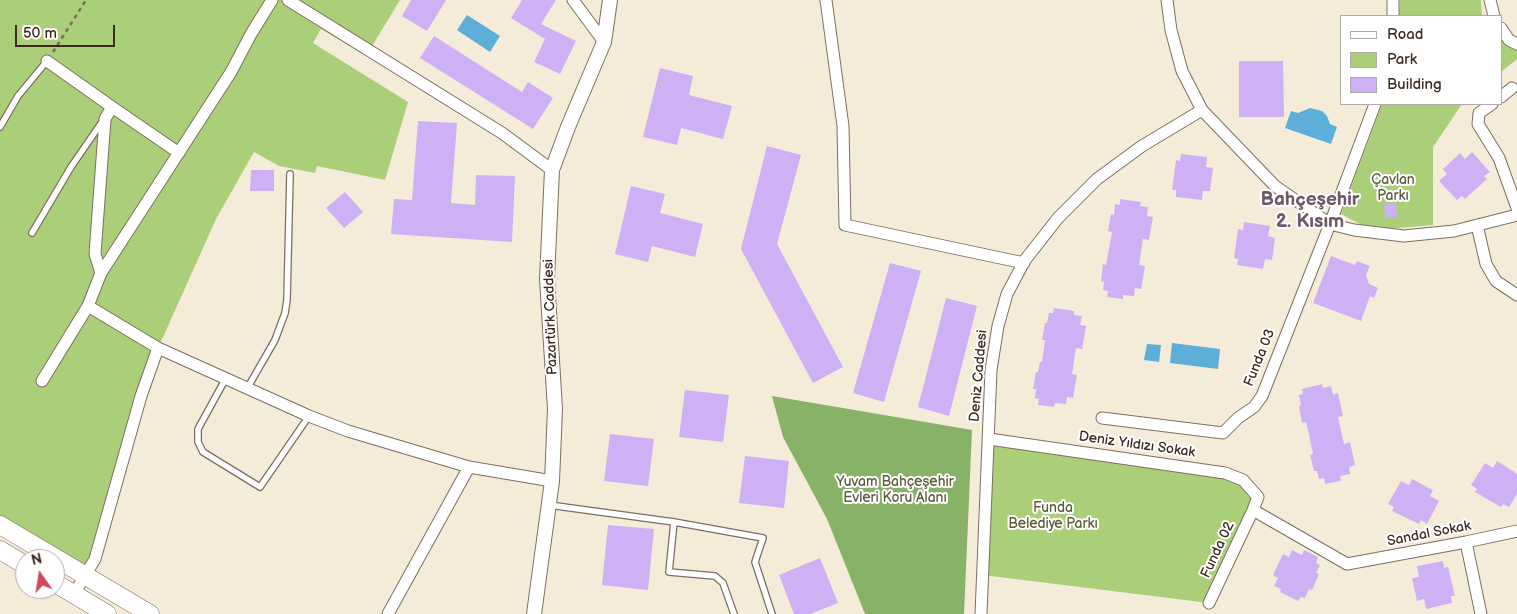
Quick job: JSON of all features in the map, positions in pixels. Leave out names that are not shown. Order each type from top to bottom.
[{"type":"main road","points":[[0,526],[150,614]]},
{"type":"main road","points":[[0,550],[15,559]]},
{"type":"main road","points":[[65,589],[107,614]]},
{"type":"street","points":[[42,381],[88,306],[101,273],[231,72],[272,0]]},
{"type":"street","points":[[288,0],[502,133],[552,170]]},
{"type":"street","points":[[573,0],[604,42]]},
{"type":"street","name":"Pazartürk Caddesi","points":[[534,614],[552,481],[555,409],[547,279],[552,170],[604,42],[610,0]]},
{"type":"street","points":[[826,0],[843,126],[845,225],[1024,263]]},
{"type":"street","points":[[1167,0],[1171,30],[1182,71],[1202,110],[1275,186],[1330,224],[1354,230],[1404,236],[1454,231],[1517,215]]},
{"type":"street","points":[[1393,15],[1394,0]]},
{"type":"street","points":[[1490,0],[1494,15]]},
{"type":"street","points":[[1502,30],[1509,40],[1517,44]]},
{"type":"street","points":[[47,61],[179,153]]},
{"type":"street","points":[[1502,96],[1512,88]]},
{"type":"street","name":"Funda 03","points":[[1102,418],[1223,433],[1238,418],[1254,407],[1262,396],[1330,224],[1374,105]]},
{"type":"street","points":[[1491,105],[1479,113],[1478,124],[1499,158],[1517,208]]},
{"type":"street","points":[[101,273],[95,254],[105,119],[112,107]]},
{"type":"street","name":"Deniz Caddesi","points":[[981,614],[991,370],[998,326],[1007,294],[1024,263],[1058,218],[1097,179],[1142,146],[1202,110]]},
{"type":"street","points":[[1477,225],[1486,264],[1496,281],[1517,295]]},
{"type":"street","points":[[88,306],[158,348],[348,432],[470,467],[552,481]]},
{"type":"street","points":[[74,594],[86,576],[97,551],[141,396],[158,348]]},
{"type":"street","name":"Deniz Yıldızı Sokak","points":[[989,439],[1225,473],[1243,480],[1258,496],[1254,510]]},
{"type":"street","points":[[388,614],[470,467]]},
{"type":"street","name":"Sandal Sokak","points":[[1254,510],[1347,564],[1517,531]]},
{"type":"street","name":"Funda 02","points":[[1209,603],[1254,510]]},
{"type":"street","points":[[1466,542],[1481,614]]},
{"type":"lane","points":[[0,127],[18,96],[47,61]]},
{"type":"lane","points":[[32,233],[87,142],[105,119]]},
{"type":"lane","points":[[248,388],[275,340],[286,313],[290,174]]},
{"type":"lane","points":[[226,378],[198,429],[198,442],[203,452],[260,487],[309,416]]},
{"type":"lane","points":[[549,505],[674,522],[763,538],[755,562],[772,614]]},
{"type":"lane","points":[[674,522],[670,572],[715,576],[722,583],[734,614]]},
{"type":"path","points":[[47,61],[86,0]]},
{"type":"green space","points":[[0,0],[400,0],[366,56],[321,29],[313,43],[408,102],[385,180],[317,166],[315,173],[279,166],[254,152],[216,219],[155,355],[86,576],[65,564],[65,549],[40,549],[0,525]]},
{"type":"green space","points":[[1400,0],[1481,0],[1482,15],[1399,15]]},
{"type":"green space","points":[[1502,40],[1509,40],[1517,44],[1517,59],[1502,71]]},
{"type":"green space","name":"Çavlan Parkı","points":[[1382,105],[1461,105],[1433,147],[1433,225],[1386,229],[1365,227],[1341,214]]},
{"type":"green space","name":"Yuvam Bahçeşehir Evleri Koru Alanı","points":[[772,396],[972,430],[964,614],[865,614],[827,519],[783,437]]},
{"type":"green space","name":"Funda Belediye Parkı","points":[[989,439],[1225,473],[1258,497],[1209,603],[983,575]]},
{"type":"water","points":[[467,15],[500,36],[490,52],[457,30]]},
{"type":"water","points":[[1310,108],[1322,111],[1327,116],[1330,124],[1337,127],[1331,144],[1285,128],[1291,111],[1298,113]]},
{"type":"water","points":[[1172,343],[1220,349],[1218,369],[1170,363]]},
{"type":"water","points":[[1147,344],[1161,345],[1159,362],[1144,360]]},
{"type":"building","points":[[411,0],[446,0],[427,31],[402,16]]},
{"type":"building","points":[[522,0],[556,0],[541,24],[576,41],[560,74],[534,62],[545,39],[511,18]]},
{"type":"building","points":[[434,36],[522,92],[528,82],[553,98],[533,129],[420,58]]},
{"type":"building","points":[[1239,61],[1283,61],[1284,117],[1239,117]]},
{"type":"building","points":[[660,68],[693,76],[689,95],[732,106],[723,139],[681,128],[677,145],[643,137]]},
{"type":"building","points":[[418,121],[457,123],[451,203],[475,205],[476,175],[515,176],[512,242],[391,234],[394,199],[412,200]]},
{"type":"building","points":[[767,146],[801,155],[777,244],[843,367],[813,383],[741,249]]},
{"type":"building","points":[[1472,152],[1490,172],[1484,176],[1487,179],[1465,199],[1462,196],[1457,200],[1439,181],[1447,174],[1443,169],[1460,153],[1465,159]]},
{"type":"building","points":[[1181,154],[1207,157],[1206,167],[1213,168],[1210,191],[1203,191],[1202,200],[1176,197],[1176,190],[1172,190],[1176,160],[1180,161]]},
{"type":"building","points":[[251,170],[274,170],[274,191],[250,191]]},
{"type":"building","points":[[631,186],[665,194],[660,213],[703,224],[695,257],[652,246],[648,262],[615,254]]},
{"type":"building","points":[[345,192],[363,212],[344,228],[326,208]]},
{"type":"building","points":[[1120,199],[1141,202],[1140,206],[1148,207],[1147,216],[1153,217],[1149,240],[1143,239],[1139,265],[1145,266],[1141,289],[1135,288],[1134,296],[1123,295],[1123,299],[1107,297],[1108,291],[1103,290],[1104,282],[1101,281],[1103,264],[1106,265],[1112,232],[1108,231],[1111,214],[1114,215],[1115,204],[1120,205]]},
{"type":"building","points":[[1396,203],[1397,217],[1385,218],[1384,204]]},
{"type":"building","points":[[1244,222],[1270,226],[1268,236],[1275,238],[1272,260],[1265,259],[1263,269],[1237,265],[1238,259],[1234,258],[1238,229],[1243,230]]},
{"type":"building","points":[[1331,256],[1355,265],[1357,261],[1370,266],[1366,275],[1369,284],[1378,288],[1374,298],[1370,296],[1361,321],[1313,303]]},
{"type":"building","points":[[890,263],[921,271],[884,402],[853,393]]},
{"type":"building","points":[[946,298],[977,306],[949,416],[918,407]]},
{"type":"building","points":[[1054,308],[1074,311],[1074,315],[1082,316],[1080,325],[1086,326],[1082,349],[1076,348],[1072,374],[1077,375],[1073,398],[1067,397],[1066,404],[1055,403],[1054,407],[1038,405],[1039,399],[1035,398],[1036,389],[1033,389],[1036,372],[1038,372],[1040,362],[1042,362],[1045,340],[1042,340],[1045,323],[1047,323],[1049,313],[1053,313]]},
{"type":"building","points":[[1322,384],[1323,388],[1331,386],[1333,395],[1338,393],[1343,416],[1338,417],[1344,444],[1350,442],[1355,465],[1349,467],[1350,474],[1340,476],[1341,481],[1325,484],[1324,478],[1319,479],[1317,471],[1314,471],[1310,455],[1313,454],[1308,430],[1306,422],[1302,423],[1299,406],[1301,405],[1299,395],[1303,394],[1302,389]]},
{"type":"building","points":[[685,390],[729,395],[723,442],[679,437]]},
{"type":"building","points":[[610,434],[654,439],[648,486],[604,481]]},
{"type":"building","points":[[745,456],[789,461],[784,508],[739,503]]},
{"type":"building","points":[[1497,461],[1517,474],[1517,494],[1509,507],[1503,504],[1501,507],[1475,492],[1477,489],[1471,485],[1485,463],[1493,468]]},
{"type":"building","points":[[1412,479],[1433,490],[1430,496],[1439,501],[1427,524],[1421,520],[1419,524],[1392,511],[1394,507],[1388,504],[1401,481],[1409,485]]},
{"type":"building","points":[[608,525],[654,529],[648,590],[602,585]]},
{"type":"building","points":[[1292,550],[1302,555],[1304,550],[1318,557],[1316,563],[1320,565],[1316,573],[1319,574],[1312,590],[1309,589],[1305,598],[1301,597],[1298,601],[1280,592],[1281,589],[1274,586],[1278,578],[1273,575],[1283,554],[1289,557]]},
{"type":"building","points":[[820,558],[838,603],[810,614],[794,614],[779,575]]},
{"type":"building","points":[[1443,561],[1444,568],[1448,567],[1455,596],[1451,596],[1452,603],[1426,609],[1424,599],[1417,601],[1412,578],[1419,577],[1417,566]]},
{"type":"district","name":"Bahçeşehir 2. Kısım","points":[[1310,211]]}]
